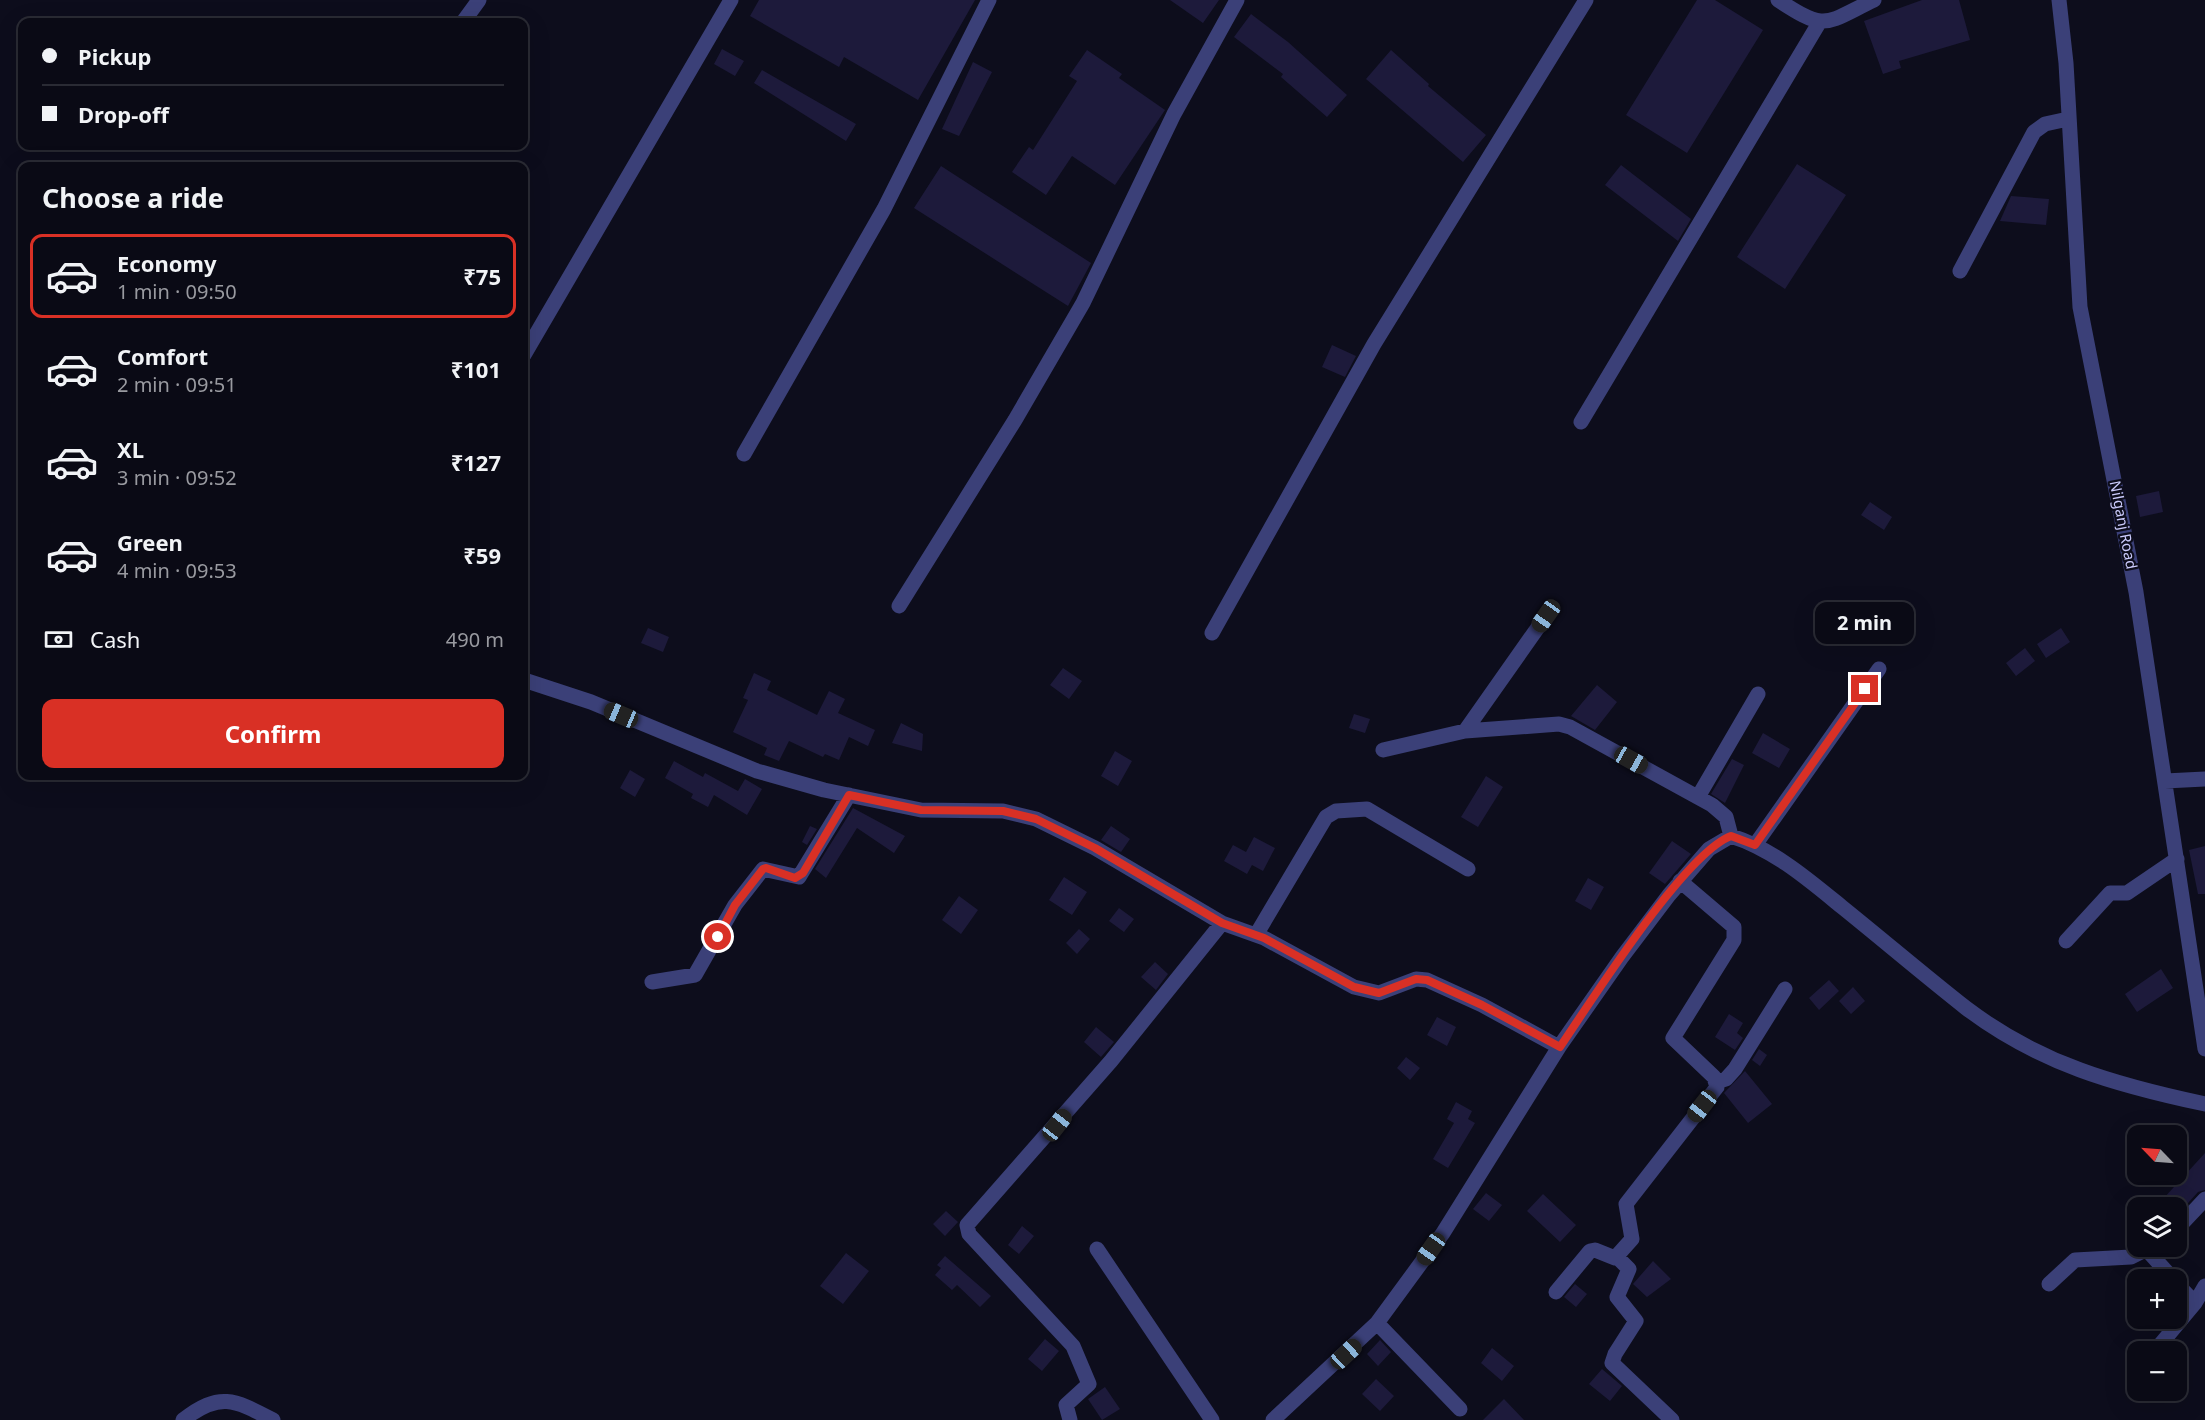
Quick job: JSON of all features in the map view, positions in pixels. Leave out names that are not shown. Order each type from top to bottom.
[{"type":"street","points":[[466,18],[479,0]]},
{"type":"street","points":[[528,348],[732,0]]},
{"type":"street","points":[[744,454],[884,209],[989,0]]},
{"type":"street","points":[[899,606],[1016,420],[1083,303],[1174,114],[1238,0]]},
{"type":"street","points":[[1212,633],[1374,344],[1586,0]]},
{"type":"street","points":[[1778,0],[1810,21],[1820,23],[1828,22],[1874,0]]},
{"type":"street","name":"Nilganj Road","points":[[2059,0],[2080,307],[2136,592],[2205,1048]]},
{"type":"street","points":[[1581,422],[1820,23]]},
{"type":"street","points":[[1960,271],[2034,132],[2045,124],[2068,119]]},
{"type":"street","points":[[1465,731],[1546,616]]},
{"type":"street","points":[[1755,845],[1879,669]]},
{"type":"street","points":[[528,681],[591,702],[757,771],[849,795],[921,810],[1003,811],[1036,819],[1095,848],[1222,923],[1256,935],[1369,992],[1379,993],[1416,979],[1427,980],[1482,1005],[1560,1047]]},
{"type":"street","points":[[1698,797],[1758,694]]},
{"type":"street","points":[[1383,750],[1465,731],[1559,724],[1722,812],[1730,824],[1731,836]]},
{"type":"street","points":[[2165,781],[2205,779]]},
{"type":"street","points":[[652,982],[695,975],[735,905],[763,869],[799,877],[849,795]]},
{"type":"street","points":[[1256,935],[1326,816],[1336,811],[1360,807],[1367,809],[1468,869]]},
{"type":"street","points":[[1731,836],[1755,845],[1816,886],[1966,1008],[2042,1056],[2097,1078],[2205,1104]]},
{"type":"street","points":[[1273,1420],[1377,1323],[1443,1233],[1560,1047],[1622,957],[1680,881],[1709,849],[1731,836]]},
{"type":"street","points":[[2066,941],[2110,893],[2127,894],[2177,859]]},
{"type":"street","points":[[1680,881],[1734,927],[1736,932],[1734,940],[1673,1038],[1717,1082]]},
{"type":"street","points":[[1070,1420],[1066,1405],[1089,1383],[1077,1353],[969,1234],[967,1225],[1111,1061],[1222,923]]},
{"type":"street","points":[[1717,1082],[1726,1079],[1735,1069],[1785,989]]},
{"type":"street","points":[[1556,1292],[1590,1251],[1595,1250],[1612,1258],[1617,1257],[1633,1236],[1626,1204],[1717,1087],[1717,1082]]},
{"type":"street","points":[[2187,1218],[2205,1199]]},
{"type":"street","points":[[1097,1249],[1212,1420]]},
{"type":"street","points":[[1617,1257],[1629,1269],[1617,1297],[1636,1321],[1615,1354],[1612,1363],[1672,1420]]},
{"type":"street","points":[[2049,1284],[2075,1260],[2131,1257]]},
{"type":"street","points":[[2157,1257],[2166,1269]]},
{"type":"street","points":[[2163,1341],[2195,1303],[2205,1286]]},
{"type":"street","points":[[2187,1294],[2195,1303]]},
{"type":"street","points":[[1377,1323],[1460,1409]]},
{"type":"street","points":[[183,1420],[200,1406],[216,1401],[244,1406],[273,1420]]},
{"type":"building","points":[[759,0],[975,0],[918,100],[844,57],[839,67],[750,16]]},
{"type":"building","points":[[1170,0],[1219,0],[1203,23]]},
{"type":"building","points":[[1697,0],[1715,0],[1763,30],[1687,153],[1626,115]]},
{"type":"building","points":[[1922,0],[1959,0],[1970,40],[1899,61],[1901,68],[1883,74],[1864,21]]},
{"type":"building","points":[[1251,14],[1288,42],[1347,95],[1327,117],[1281,77],[1283,74],[1234,37]]},
{"type":"building","points":[[722,49],[744,61],[735,76],[714,64]]},
{"type":"building","points":[[1087,50],[1122,74],[1119,78],[1165,110],[1115,185],[1072,156],[1046,195],[1012,172],[1029,147],[1033,150],[1077,81],[1069,76]]},
{"type":"building","points":[[1391,50],[1429,84],[1428,86],[1486,135],[1463,162],[1366,79]]},
{"type":"building","points":[[973,62],[992,72],[959,136],[942,129]]},
{"type":"building","points":[[762,70],[856,124],[846,141],[754,83]]},
{"type":"building","points":[[1797,164],[1846,195],[1785,289],[1737,257]]},
{"type":"building","points":[[1621,165],[1691,219],[1678,241],[1605,185]]},
{"type":"building","points":[[941,166],[1091,263],[1068,306],[914,208]]},
{"type":"building","points":[[2011,196],[2049,199],[2046,225],[2000,221]]},
{"type":"building","points":[[1332,345],[1356,356],[1345,377],[1322,367]]},
{"type":"building","points":[[2159,491],[2163,512],[2140,517],[2136,496]]},
{"type":"building","points":[[1870,502],[1892,517],[1884,530],[1861,515]]},
{"type":"building","points":[[648,628],[669,637],[663,652],[641,643]]},
{"type":"building","points":[[2061,628],[2070,642],[2046,658],[2037,644]]},
{"type":"building","points":[[2025,648],[2035,661],[2016,676],[2006,663]]},
{"type":"building","points":[[1063,668],[1082,681],[1069,699],[1050,685]]},
{"type":"building","points":[[754,673],[771,681],[767,690],[817,715],[829,691],[845,699],[838,713],[875,730],[868,746],[849,737],[839,760],[825,754],[823,757],[789,741],[779,761],[764,755],[767,748],[733,732],[748,700],[743,698]]},
{"type":"building","points":[[1597,685],[1617,702],[1595,730],[1571,716]]},
{"type":"building","points":[[1354,714],[1370,719],[1365,733],[1349,728]]},
{"type":"building","points":[[901,723],[923,734],[922,751],[892,743]]},
{"type":"building","points":[[1763,733],[1790,749],[1779,768],[1752,753]]},
{"type":"building","points":[[1115,751],[1132,761],[1118,786],[1101,776]]},
{"type":"building","points":[[1732,759],[1744,765],[1725,803],[1711,794]]},
{"type":"building","points":[[674,761],[703,777],[705,773],[738,791],[745,779],[762,789],[747,815],[714,795],[708,807],[691,798],[693,794],[665,778]]},
{"type":"building","points":[[630,770],[645,779],[635,797],[620,788]]},
{"type":"building","points":[[1486,776],[1503,787],[1478,827],[1461,817]]},
{"type":"building","points":[[853,808],[905,836],[894,853],[857,828],[826,878],[815,869]]},
{"type":"building","points":[[810,826],[817,829],[807,845],[802,842]]},
{"type":"building","points":[[1111,826],[1130,839],[1121,852],[1101,840]]},
{"type":"building","points":[[1254,837],[1275,848],[1263,871],[1252,865],[1247,874],[1224,861],[1233,845],[1246,852]]},
{"type":"building","points":[[1672,841],[1691,854],[1665,884],[1649,873]]},
{"type":"building","points":[[2205,846],[2205,894],[2198,894],[2189,850]]},
{"type":"building","points":[[1064,877],[1087,892],[1072,915],[1049,900]]},
{"type":"building","points":[[1588,878],[1604,887],[1591,910],[1575,901]]},
{"type":"building","points":[[959,896],[978,910],[961,934],[942,920]]},
{"type":"building","points":[[1119,908],[1134,919],[1124,932],[1109,921]]},
{"type":"building","points":[[1079,929],[1090,939],[1077,954],[1066,943]]},
{"type":"building","points":[[1155,962],[1168,974],[1156,990],[1141,977]]},
{"type":"building","points":[[2161,969],[2173,988],[2137,1012],[2125,994]]},
{"type":"building","points":[[1829,980],[1839,991],[1819,1010],[1809,998]]},
{"type":"building","points":[[1853,987],[1865,1001],[1851,1014],[1839,1001]]},
{"type":"building","points":[[1729,1014],[1743,1023],[1737,1033],[1743,1038],[1735,1050],[1715,1037]]},
{"type":"building","points":[[1437,1017],[1456,1027],[1447,1046],[1427,1035]]},
{"type":"building","points":[[1096,1027],[1114,1042],[1101,1057],[1084,1042]]},
{"type":"building","points":[[1759,1049],[1767,1055],[1760,1066],[1752,1060]]},
{"type":"building","points":[[1406,1057],[1420,1068],[1410,1080],[1397,1068]]},
{"type":"building","points":[[1745,1071],[1772,1104],[1748,1123],[1724,1093]]},
{"type":"building","points":[[1456,1102],[1472,1111],[1468,1119],[1475,1123],[1448,1168],[1433,1159],[1454,1123],[1447,1119]]},
{"type":"building","points":[[2205,1153],[2205,1190],[2198,1192],[2187,1204],[2187,1197],[2165,1197],[2176,1185],[2187,1185],[2187,1173]]},
{"type":"building","points":[[1486,1193],[1502,1205],[1489,1221],[1473,1209]]},
{"type":"building","points":[[1543,1194],[1576,1225],[1560,1242],[1527,1211]]},
{"type":"building","points":[[946,1211],[958,1222],[945,1236],[933,1224]]},
{"type":"building","points":[[1022,1226],[1034,1236],[1019,1254],[1008,1245]]},
{"type":"building","points":[[846,1253],[869,1271],[843,1304],[820,1286]]},
{"type":"building","points":[[945,1256],[991,1296],[980,1307],[957,1285],[952,1290],[935,1275],[941,1268],[937,1265]]},
{"type":"building","points":[[1653,1261],[1671,1279],[1647,1297],[1633,1284]]},
{"type":"building","points":[[1575,1284],[1587,1294],[1576,1307],[1564,1297]]},
{"type":"building","points":[[1045,1339],[1059,1351],[1042,1371],[1028,1359]]},
{"type":"building","points":[[1380,1340],[1391,1352],[1378,1366],[1367,1354]]},
{"type":"building","points":[[1492,1348],[1514,1366],[1502,1381],[1481,1363]]},
{"type":"building","points":[[1602,1369],[1622,1386],[1610,1401],[1589,1384]]},
{"type":"building","points":[[1376,1379],[1394,1396],[1380,1411],[1362,1394]]},
{"type":"building","points":[[1105,1387],[1120,1409],[1102,1420],[1088,1399]]},
{"type":"building","points":[[1504,1399],[1524,1420],[1483,1420]]},
{"type":"route","points":[[718,937],[735,905],[763,869],[795,878],[803,873],[849,795],[921,810],[1003,811],[1036,819],[1095,848],[1222,923],[1264,938],[1354,987],[1379,993],[1416,979],[1427,980],[1482,1005],[1560,1047],[1622,957],[1669,895],[1709,849],[1720,840],[1731,836],[1755,845],[1865,689]]}]
